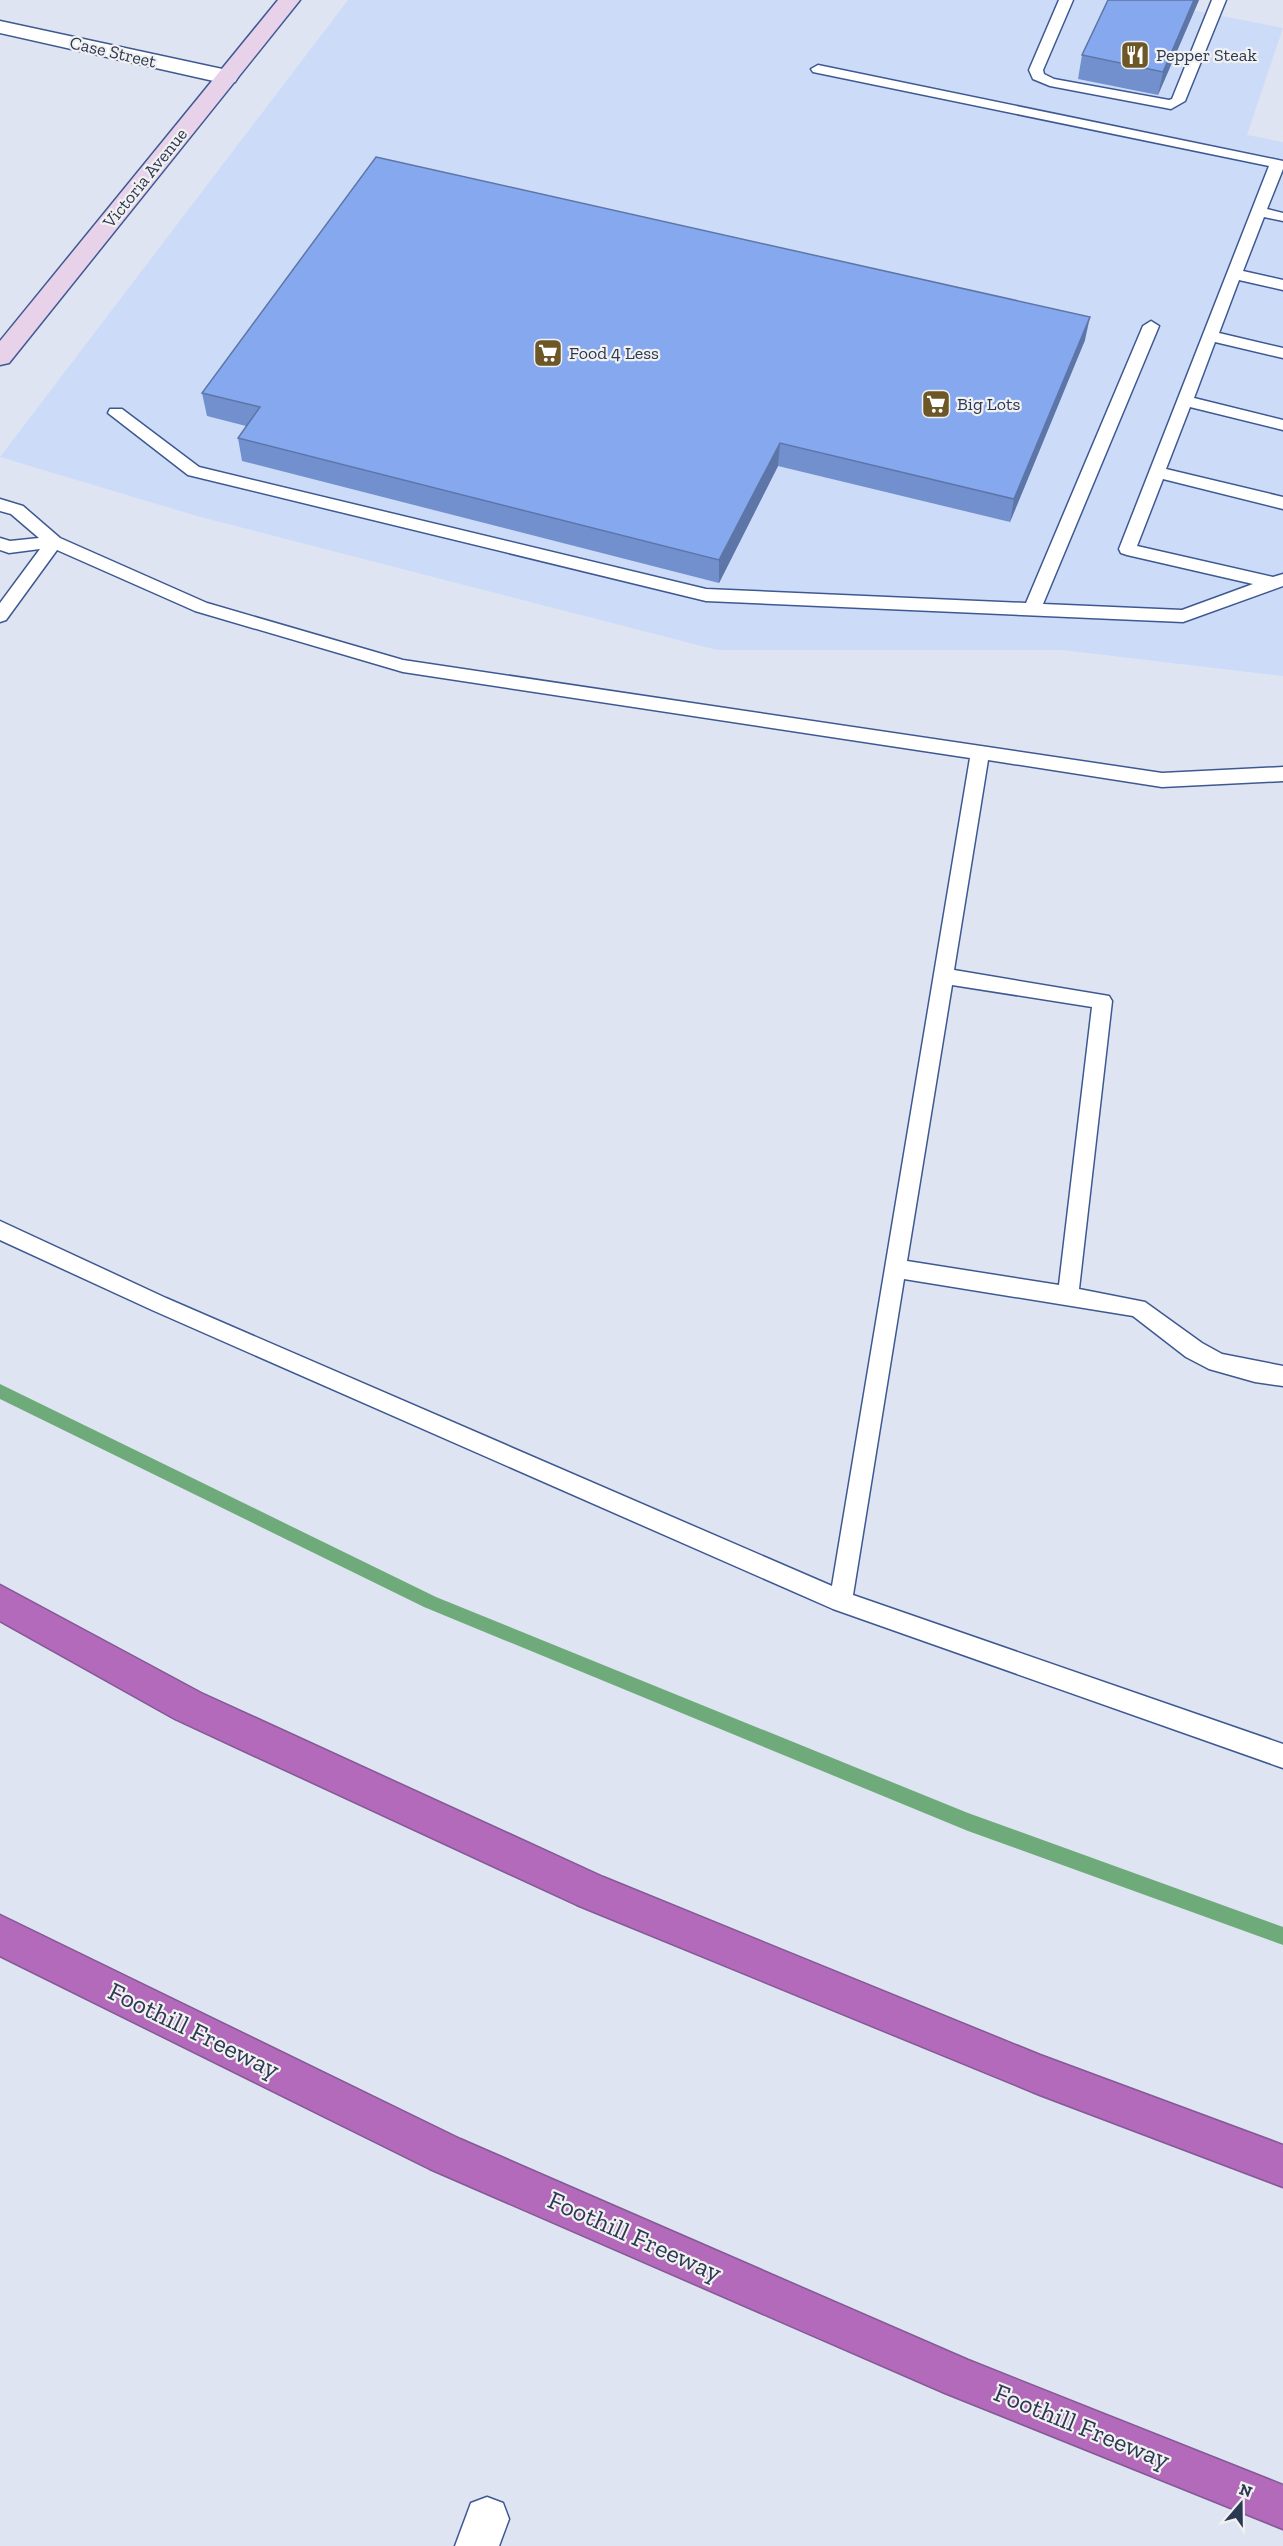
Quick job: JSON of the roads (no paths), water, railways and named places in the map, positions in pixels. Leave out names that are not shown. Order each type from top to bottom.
[{"type":"highway","points":[[0,1602],[188,1706],[591,1891],[1040,2075],[1283,2166]]},
{"type":"highway","name":"Foothill Freeway","points":[[0,1935],[445,2154],[960,2378],[1283,2506]]},
{"type":"main road","name":"Victoria Avenue","points":[[0,357],[289,0]]},
{"type":"street","name":"Case Street","points":[[0,27],[227,77]]},
{"type":"lane","points":[[1066,0],[1036,70],[1038,76],[1050,82],[1171,105],[1178,100],[1218,2]]},
{"type":"lane","points":[[1090,73],[1100,87],[1128,94],[1146,97],[1167,92],[1200,16],[1218,2]]},
{"type":"lane","points":[[818,69],[1280,165],[1234,274],[1127,549],[1278,582]]},
{"type":"lane","points":[[1259,212],[1283,217]]},
{"type":"lane","points":[[1234,274],[1283,285]]},
{"type":"lane","points":[[1032,609],[1150,326]]},
{"type":"lane","points":[[1210,336],[1283,353]]},
{"type":"lane","points":[[1185,401],[1283,424]]},
{"type":"lane","points":[[116,413],[194,471],[706,595],[1183,616],[1278,582]]},
{"type":"lane","points":[[1157,472],[1283,502]]},
{"type":"lane","points":[[0,505],[17,510],[54,542],[201,607],[403,666],[1162,780],[1283,774]]},
{"type":"lane","points":[[0,544],[9,547],[54,542]]},
{"type":"lane","points":[[0,616],[54,542]]},
{"type":"lane","points":[[841,1601],[980,753]]},
{"type":"lane","points":[[943,976],[1102,1001],[1068,1296]]},
{"type":"lane","points":[[0,1230],[159,1304],[841,1601],[1283,1756]]},
{"type":"lane","points":[[896,1268],[1138,1308],[1194,1350],[1217,1362],[1283,1376]]},
{"type":"waterway","points":[[0,1391],[430,1602],[968,1822],[1283,1936]]},
{"type":"place","name":"Pepper Steak","points":[[1135,55]]},
{"type":"place","name":"Food 4 Less","points":[[548,353]]},
{"type":"place","name":"Big Lots","points":[[936,404]]}]
